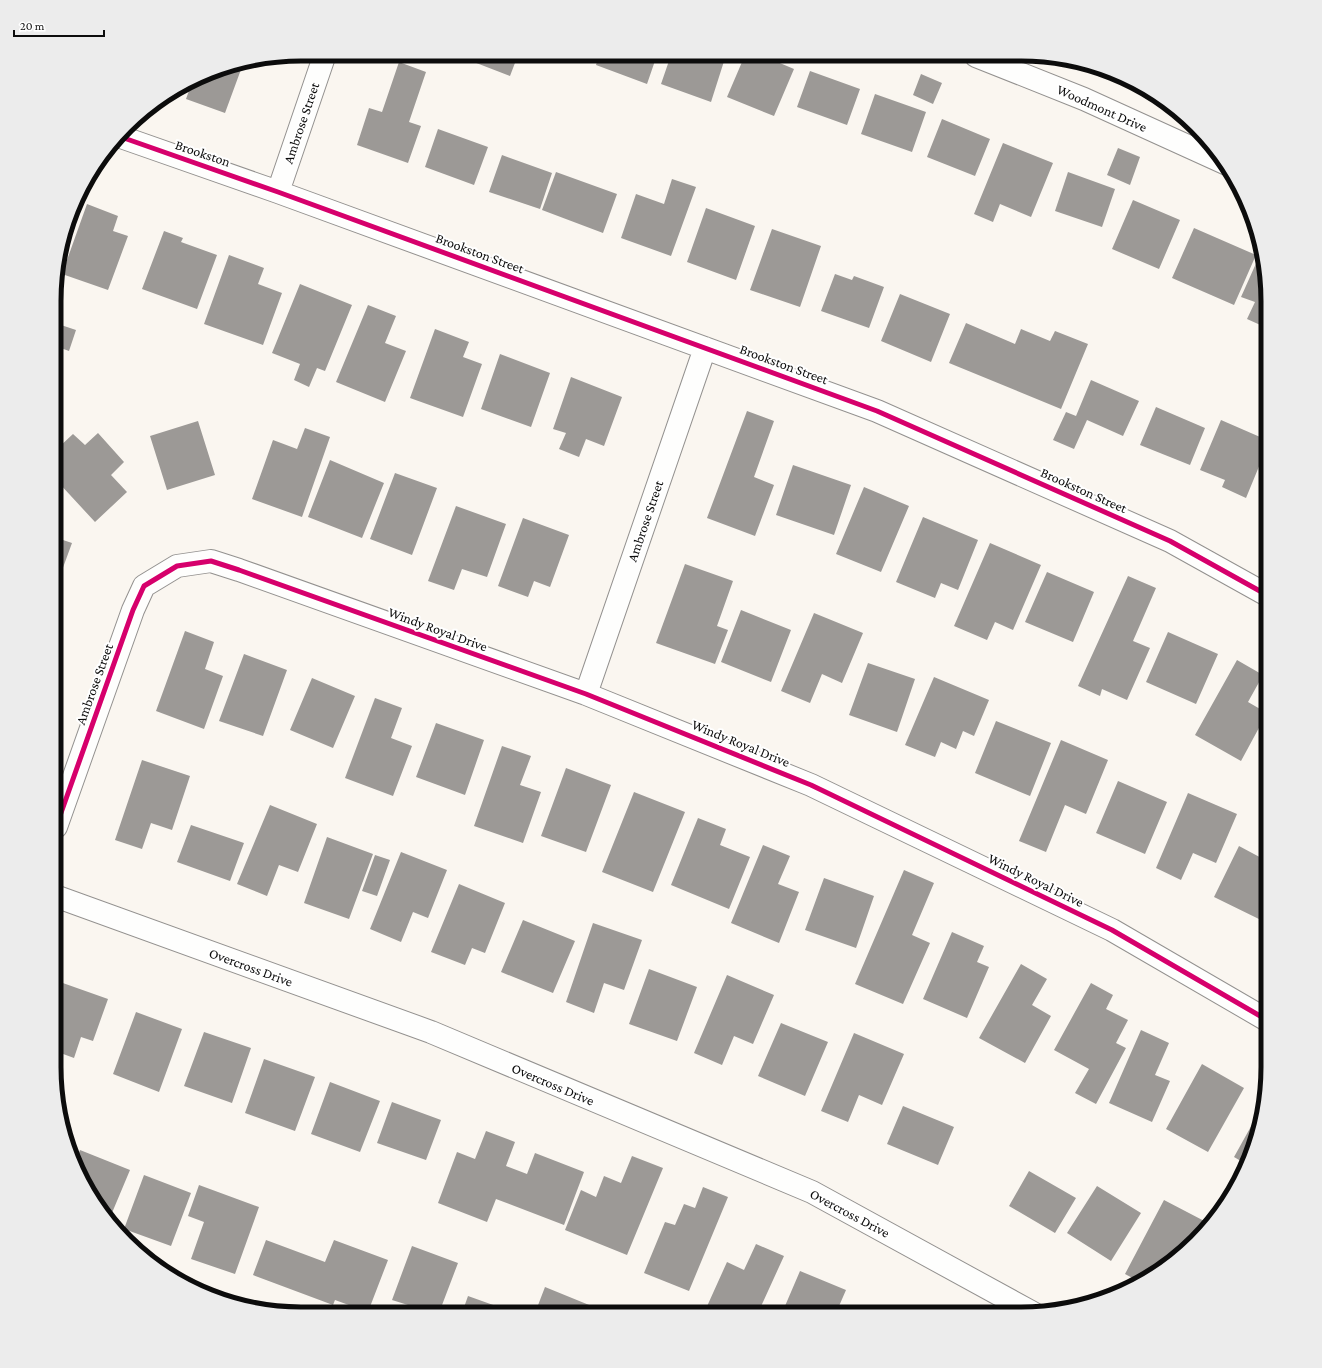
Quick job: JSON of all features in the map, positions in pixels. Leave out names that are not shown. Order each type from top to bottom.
[{"type":"street","name":"Ambrose Street","points":[[278,192],[323,61]]},
{"type":"street","name":"Woodmont Drive","points":[[989,61],[1084,99],[1213,158]]},
{"type":"street","name":"Brookston","points":[[125,138],[278,192]]},
{"type":"street","name":"Brookston Street","points":[[278,192],[877,411],[1170,541],[1261,590]]},
{"type":"street","name":"Ambrose Street","points":[[586,694],[705,348]]},
{"type":"street","name":"Windy Royal Drive","points":[[177,566],[211,561],[239,570],[586,694],[811,784],[1112,930],[1261,1016]]},
{"type":"street","name":"Ambrose Street","points":[[61,813],[133,610],[144,586],[177,566]]},
{"type":"street","name":"Overcross Drive","points":[[61,898],[431,1032],[812,1192],[1020,1307]]},
{"type":"building","points":[[471,61],[516,61],[510,76]]},
{"type":"building","points":[[597,61],[655,61],[647,84],[596,65]]},
{"type":"building","points":[[669,61],[724,61],[711,102],[661,84]]},
{"type":"building","points":[[742,61],[775,61],[794,69],[774,116],[727,97]]},
{"type":"building","points":[[399,62],[426,72],[409,122],[421,126],[408,163],[357,145],[369,108],[382,112]]},
{"type":"building","points":[[241,69],[225,113],[186,99],[190,89],[209,79]]},
{"type":"building","points":[[810,71],[860,89],[847,125],[797,107]]},
{"type":"building","points":[[921,74],[942,83],[933,104],[913,95]]},
{"type":"building","points":[[875,94],[926,112],[912,152],[861,134]]},
{"type":"building","points":[[942,119],[990,139],[975,176],[927,157]]},
{"type":"building","points":[[438,129],[488,147],[474,185],[425,167]]},
{"type":"building","points":[[1003,143],[1053,163],[1031,217],[1000,204],[993,222],[974,214]]},
{"type":"building","points":[[1118,148],[1140,157],[1130,185],[1107,175]]},
{"type":"building","points":[[502,155],[552,173],[540,209],[489,192]]},
{"type":"building","points":[[556,172],[617,194],[603,233],[542,210]]},
{"type":"building","points":[[1068,172],[1115,189],[1102,227],[1055,211]]},
{"type":"building","points":[[672,179],[696,187],[671,256],[621,238],[636,194],[664,204]]},
{"type":"building","points":[[1133,200],[1180,220],[1159,269],[1112,249]]},
{"type":"building","points":[[87,204],[118,216],[113,231],[128,236],[108,290],[63,274]]},
{"type":"building","points":[[706,208],[755,226],[736,280],[687,262]]},
{"type":"building","points":[[1194,228],[1256,255],[1234,305],[1172,278]]},
{"type":"building","points":[[772,229],[821,246],[800,307],[750,290]]},
{"type":"building","points":[[164,231],[183,238],[181,242],[217,255],[197,309],[142,289]]},
{"type":"building","points":[[229,255],[264,268],[258,284],[282,293],[263,345],[204,324]]},
{"type":"building","points":[[1257,261],[1261,301],[1261,325],[1247,319],[1255,302],[1241,297]]},
{"type":"building","points":[[835,274],[852,280],[854,276],[884,287],[869,328],[821,311]]},
{"type":"building","points":[[300,284],[352,305],[325,371],[317,368],[309,387],[294,380],[300,364],[272,353]]},
{"type":"building","points":[[900,294],[950,314],[931,362],[881,341]]},
{"type":"building","points":[[368,305],[396,316],[385,343],[406,351],[385,402],[336,382]]},
{"type":"building","points":[[966,323],[1015,344],[1021,329],[1050,341],[1055,331],[1088,344],[1061,409],[949,363]]},
{"type":"building","points":[[61,325],[76,330],[69,351],[61,348]]},
{"type":"building","points":[[435,329],[469,342],[463,357],[482,364],[463,417],[410,398]]},
{"type":"building","points":[[500,354],[550,373],[531,427],[481,409]]},
{"type":"building","points":[[571,377],[622,397],[604,446],[586,439],[579,457],[559,449],[566,433],[553,429]]},
{"type":"building","points":[[1091,380],[1139,401],[1123,436],[1087,420],[1074,449],[1053,440],[1066,412],[1076,416]]},
{"type":"building","points":[[1156,407],[1205,428],[1190,465],[1140,445]]},
{"type":"building","points":[[747,411],[774,421],[754,477],[774,485],[755,536],[707,518]]},
{"type":"building","points":[[1221,420],[1261,437],[1261,462],[1246,498],[1222,487],[1225,480],[1200,470]]},
{"type":"building","points":[[198,421],[215,475],[167,490],[150,436]]},
{"type":"building","points":[[305,428],[330,437],[302,517],[252,499],[273,440],[297,449]]},
{"type":"building","points":[[98,433],[124,462],[111,475],[127,492],[95,522],[61,485],[61,445],[73,434],[85,445]]},
{"type":"building","points":[[330,460],[384,483],[362,538],[308,517]]},
{"type":"building","points":[[793,465],[851,485],[834,535],[776,515]]},
{"type":"building","points":[[395,473],[437,488],[412,555],[370,539]]},
{"type":"building","points":[[864,487],[909,506],[881,572],[836,554]]},
{"type":"building","points":[[456,506],[506,524],[487,577],[462,569],[454,590],[428,581]]},
{"type":"building","points":[[923,517],[978,540],[958,590],[941,583],[935,598],[896,582]]},
{"type":"building","points":[[523,518],[569,535],[550,587],[534,581],[528,597],[498,586]]},
{"type":"building","points":[[61,539],[72,543],[61,573]]},
{"type":"building","points":[[990,543],[1041,565],[1013,630],[995,622],[987,640],[954,626]]},
{"type":"building","points":[[685,564],[733,581],[717,626],[728,630],[715,664],[656,643]]},
{"type":"building","points":[[1047,572],[1094,592],[1073,642],[1025,622]]},
{"type":"building","points":[[1128,576],[1156,588],[1133,641],[1150,648],[1127,700],[1102,689],[1100,696],[1078,686]]},
{"type":"building","points":[[741,610],[791,630],[771,682],[721,662]]},
{"type":"building","points":[[814,613],[863,633],[842,683],[822,674],[810,703],[781,691]]},
{"type":"building","points":[[185,631],[214,642],[205,669],[223,676],[204,729],[156,711]]},
{"type":"building","points":[[1168,632],[1218,654],[1196,704],[1146,682]]},
{"type":"building","points":[[244,654],[287,670],[263,736],[219,721]]},
{"type":"building","points":[[1237,660],[1261,674],[1261,679],[1248,702],[1261,710],[1261,724],[1241,761],[1195,735]]},
{"type":"building","points":[[868,663],[915,679],[897,732],[849,715]]},
{"type":"building","points":[[934,677],[989,700],[974,736],[963,731],[956,749],[941,742],[935,757],[905,745]]},
{"type":"building","points":[[312,678],[355,696],[333,748],[290,730]]},
{"type":"building","points":[[375,698],[402,708],[391,738],[412,746],[393,796],[345,778]]},
{"type":"building","points":[[996,721],[1051,743],[1030,796],[975,773]]},
{"type":"building","points":[[436,723],[484,740],[465,795],[416,777]]},
{"type":"building","points":[[1061,740],[1108,760],[1086,814],[1065,805],[1046,852],[1019,841]]},
{"type":"building","points":[[502,746],[531,756],[520,785],[541,792],[523,843],[474,826]]},
{"type":"building","points":[[142,760],[190,776],[172,830],[151,823],[142,849],[115,840]]},
{"type":"building","points":[[566,768],[611,785],[586,852],[541,836]]},
{"type":"building","points":[[1118,781],[1167,802],[1145,854],[1096,833]]},
{"type":"building","points":[[634,792],[685,812],[653,892],[602,872]]},
{"type":"building","points":[[1188,793],[1237,814],[1216,863],[1193,853],[1181,880],[1156,868]]},
{"type":"building","points":[[270,805],[317,824],[298,872],[279,865],[267,896],[237,884]]},
{"type":"building","points":[[698,818],[726,829],[720,845],[750,857],[729,909],[671,885]]},
{"type":"building","points":[[191,825],[244,843],[230,881],[177,862]]},
{"type":"building","points":[[327,837],[373,854],[349,919],[304,903]]},
{"type":"building","points":[[763,845],[790,856],[778,884],[799,892],[779,943],[731,923]]},
{"type":"building","points":[[1239,846],[1261,858],[1261,920],[1214,897]]},
{"type":"building","points":[[401,852],[447,870],[428,918],[413,912],[401,942],[370,929]]},
{"type":"building","points":[[375,855],[390,860],[377,896],[362,891]]},
{"type":"building","points":[[904,870],[934,883],[912,935],[930,943],[903,1004],[855,984]]},
{"type":"building","points":[[824,878],[874,896],[856,948],[805,930]]},
{"type":"building","points":[[459,884],[505,903],[485,953],[472,948],[465,965],[431,952]]},
{"type":"building","points":[[523,920],[575,941],[553,993],[501,972]]},
{"type":"building","points":[[593,923],[642,940],[624,990],[604,983],[594,1013],[566,1002]]},
{"type":"building","points":[[952,932],[984,946],[977,962],[989,967],[967,1018],[923,999]]},
{"type":"building","points":[[1021,964],[1047,979],[1032,1005],[1051,1016],[1025,1063],[979,1038]]},
{"type":"building","points":[[649,969],[697,987],[677,1041],[629,1024]]},
{"type":"building","points":[[727,975],[774,995],[753,1044],[734,1036],[722,1065],[694,1053]]},
{"type":"building","points":[[61,982],[108,999],[93,1041],[81,1037],[74,1058],[61,1053]]},
{"type":"building","points":[[1091,983],[1113,995],[1106,1009],[1128,1020],[1116,1043],[1126,1048],[1096,1104],[1075,1093],[1089,1069],[1054,1050]]},
{"type":"building","points":[[136,1012],[182,1029],[159,1092],[113,1074]]},
{"type":"building","points":[[781,1023],[828,1042],[805,1096],[758,1076]]},
{"type":"building","points":[[1141,1030],[1169,1043],[1155,1075],[1170,1081],[1152,1122],[1109,1103]]},
{"type":"building","points":[[204,1032],[251,1048],[232,1103],[184,1086]]},
{"type":"building","points":[[854,1033],[904,1054],[882,1105],[859,1095],[848,1122],[821,1111]]},
{"type":"building","points":[[264,1059],[315,1077],[295,1131],[245,1113]]},
{"type":"building","points":[[1202,1064],[1244,1088],[1208,1152],[1166,1129]]},
{"type":"building","points":[[330,1082],[380,1101],[360,1152],[311,1134]]},
{"type":"building","points":[[392,1102],[441,1120],[426,1160],[377,1143]]},
{"type":"building","points":[[903,1106],[954,1127],[938,1165],[887,1144]]},
{"type":"building","points":[[1255,1119],[1242,1162],[1234,1157]]},
{"type":"building","points":[[486,1131],[515,1142],[506,1166],[527,1174],[535,1153],[584,1172],[564,1225],[496,1199],[487,1222],[438,1203],[457,1152],[475,1159]]},
{"type":"building","points":[[80,1150],[130,1170],[112,1214],[93,1187],[78,1156]]},
{"type":"building","points":[[632,1156],[663,1168],[627,1255],[565,1230],[581,1190],[596,1197],[604,1176],[621,1183]]},
{"type":"building","points":[[1029,1171],[1076,1198],[1055,1233],[1009,1206]]},
{"type":"building","points":[[144,1175],[191,1193],[171,1246],[124,1229]]},
{"type":"building","points":[[199,1185],[259,1207],[235,1274],[191,1259],[204,1222],[188,1216]]},
{"type":"building","points":[[1097,1186],[1141,1213],[1111,1261],[1067,1233]]},
{"type":"building","points":[[703,1187],[728,1197],[689,1291],[644,1273],[665,1222],[675,1225],[684,1204],[695,1208]]},
{"type":"building","points":[[1164,1200],[1204,1221],[1191,1237],[1154,1267],[1134,1279],[1125,1274]]},
{"type":"building","points":[[266,1240],[325,1262],[334,1240],[388,1260],[370,1307],[354,1307],[335,1300],[333,1305],[253,1275]]},
{"type":"building","points":[[756,1244],[784,1256],[761,1307],[707,1307],[727,1262],[744,1270]]},
{"type":"building","points":[[412,1246],[458,1263],[441,1307],[407,1307],[408,1305],[392,1300]]},
{"type":"building","points":[[800,1271],[846,1290],[839,1307],[785,1307]]},
{"type":"building","points":[[545,1287],[594,1307],[537,1307]]},
{"type":"building","points":[[468,1296],[499,1307],[464,1307]]},
{"type":"cycle path","points":[[125,138],[278,192],[877,411],[1170,541],[1261,592]]},
{"type":"cycle path","points":[[61,813],[133,610],[144,586],[177,566],[211,561],[586,694],[811,785],[1112,930],[1261,1017]]}]
